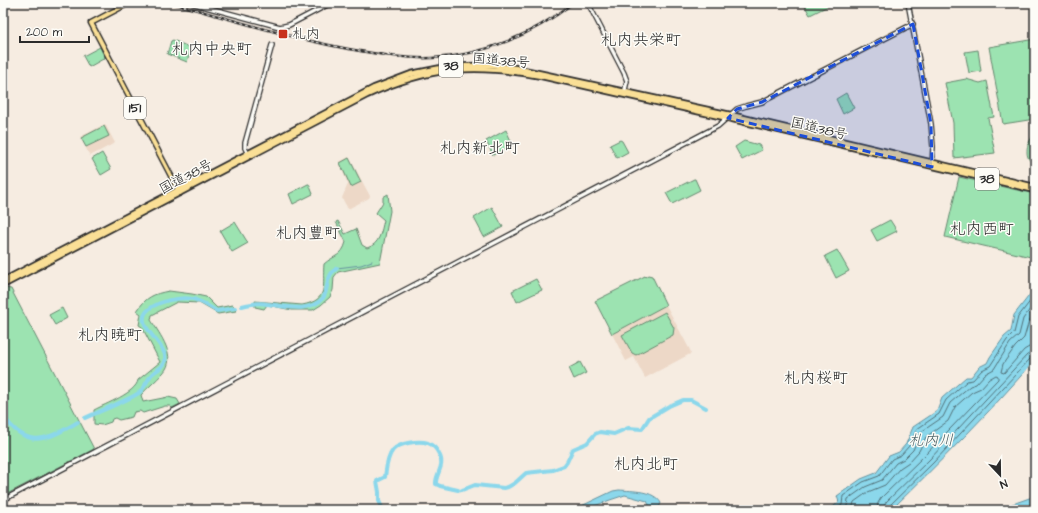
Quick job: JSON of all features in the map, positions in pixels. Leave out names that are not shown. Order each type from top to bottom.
[{"type":"highway","name":"国道38号","points":[[3,285],[248,155],[386,86],[446,70],[470,68],[514,71],[729,117],[1035,190]]},
{"type":"highway","name":"国道38号","points":[[939,167],[1035,187]]},
{"type":"highway","name":"国道38号","points":[[3,281],[179,192]]},
{"type":"main road","name":"151","points":[[129,3],[91,23],[179,192]]},
{"type":"street","points":[[191,3],[280,27],[289,25],[331,3]]},
{"type":"street","points":[[908,3],[931,124],[933,147],[932,165]]},
{"type":"street","points":[[588,4],[624,73],[626,81],[625,94]]},
{"type":"street","points":[[3,500],[713,129],[722,124],[740,108],[762,102],[913,24]]},
{"type":"street","points":[[248,155],[245,148],[245,143],[272,45]]},
{"type":"highlighted area","points":[[913,24],[931,124],[932,167],[728,118],[737,109],[762,102]]},
{"type":"shaded area","points":[[105,124],[115,143],[90,156],[80,137]]},
{"type":"shaded area","points":[[349,157],[370,196],[369,198],[348,209],[342,198],[348,184],[339,162]]},
{"type":"shaded area","points":[[666,305],[691,352],[690,354],[645,378],[634,357],[626,361],[612,334]]},
{"type":"green space","points":[[803,3],[834,3],[810,15]]},
{"type":"green space","points":[[1035,39],[1035,119],[1003,124],[989,47]]},
{"type":"green space","points":[[173,40],[191,48],[187,62],[167,54],[171,41]]},
{"type":"green space","points":[[100,47],[105,58],[89,67],[83,56]]},
{"type":"green space","points":[[978,50],[981,71],[969,73],[965,52]]},
{"type":"green space","points":[[966,79],[980,83],[987,81],[994,117],[988,118],[995,153],[954,158],[953,123],[945,83]]},
{"type":"green space","points":[[846,93],[854,108],[843,114],[836,99]]},
{"type":"green space","points":[[104,126],[109,136],[86,147],[81,138]]},
{"type":"green space","points":[[506,130],[513,145],[493,155],[486,141]]},
{"type":"green space","points":[[1035,134],[1035,164],[1028,158],[1027,150],[1032,137]]},
{"type":"green space","points":[[620,140],[628,152],[617,158],[610,145]]},
{"type":"green space","points":[[744,141],[759,145],[762,150],[742,160],[735,147]]},
{"type":"green space","points":[[102,153],[111,169],[101,175],[92,159]]},
{"type":"green space","points":[[349,158],[361,182],[351,187],[340,163]]},
{"type":"green space","points":[[959,177],[1035,194],[1035,258],[945,237]]},
{"type":"green space","points":[[694,179],[700,190],[672,204],[666,193]]},
{"type":"green space","points":[[308,184],[313,194],[293,204],[289,194]]},
{"type":"green space","points":[[388,194],[390,211],[380,263],[338,272],[334,277],[333,290],[330,297],[313,310],[292,310],[267,305],[264,309],[255,307],[255,301],[302,305],[311,303],[317,299],[321,295],[324,285],[324,264],[340,253],[346,242],[336,222],[338,221],[345,234],[356,229],[362,245],[367,248],[375,244],[382,229],[384,220],[376,213],[383,202],[383,197]]},
{"type":"green space","points":[[492,207],[503,227],[484,237],[474,218]]},
{"type":"green space","points":[[890,220],[897,231],[877,241],[871,230]]},
{"type":"green space","points":[[235,222],[248,243],[232,252],[220,231]]},
{"type":"green space","points":[[837,250],[849,271],[836,278],[825,256]]},
{"type":"green space","points":[[648,275],[652,276],[666,305],[612,334],[595,301]]},
{"type":"green space","points":[[536,279],[542,290],[517,302],[512,291]]},
{"type":"green space","points":[[3,289],[11,289],[94,449],[3,496]]},
{"type":"green space","points":[[169,291],[206,297],[217,308],[233,305],[236,311],[218,314],[199,303],[177,302],[152,315],[151,320],[163,339],[169,360],[163,373],[141,395],[143,402],[168,397],[177,399],[180,404],[172,408],[170,406],[165,406],[143,413],[140,411],[134,412],[132,417],[119,420],[115,418],[112,419],[111,422],[102,425],[94,424],[94,410],[126,394],[136,385],[138,380],[160,362],[142,327],[139,325],[141,314],[137,311],[150,297]]},
{"type":"green space","points":[[62,308],[67,318],[55,325],[49,315]]},
{"type":"green space","points":[[665,312],[674,328],[673,335],[636,355],[632,353],[622,335]]},
{"type":"green space","points":[[580,362],[586,373],[574,379],[569,368]]},
{"type":"water","name":"札内川","points":[[1035,288],[1035,360],[1000,399],[891,510],[829,510],[839,502],[837,496],[861,479],[876,473],[889,456],[899,452],[906,444],[913,427],[937,411],[942,398],[966,377],[971,377],[979,367],[987,363],[1004,337],[1011,331],[1014,315]]},
{"type":"water","points":[[619,490],[648,493],[661,503],[658,510],[648,510],[650,507],[647,501],[625,495],[584,510],[573,510],[613,491]]},
{"type":"water","points":[[1035,496],[1035,508],[1030,510],[996,510]]},
{"type":"waterway","points":[[337,268],[361,265],[372,261]]},
{"type":"waterway","points":[[242,306],[261,303],[296,308],[310,306],[323,298],[326,292],[329,277],[337,268]]},
{"type":"waterway","points":[[85,418],[136,395],[142,390],[152,374],[164,364],[165,354],[145,324],[144,317],[148,310],[160,303],[184,298],[194,299],[217,311],[235,308]]},
{"type":"waterway","points":[[3,392],[6,403],[7,421],[24,436],[33,438],[50,436],[78,422]]},
{"type":"waterway","points":[[462,490],[475,485],[504,488],[515,483],[526,473],[553,470],[564,466],[573,449],[587,443],[595,434],[600,432],[614,434],[628,428],[642,429],[649,418],[669,406],[683,400],[691,400],[706,408]]},
{"type":"waterway","points":[[383,510],[379,501],[377,481],[385,477],[388,460],[393,450],[404,444],[424,442],[433,446],[441,458],[441,466],[436,484],[458,490]]},
{"type":"railway","points":[[172,3],[312,41],[386,55],[423,58],[451,56],[489,48],[542,24],[573,3]]},
{"type":"place","name":"札内","points":[[283,34]]},
{"type":"district","name":"札内共栄町","points":[[641,40]]},
{"type":"district","name":"札内中央町","points":[[212,49]]},
{"type":"district","name":"札内新北町","points":[[480,148]]},
{"type":"district","name":"札内西町","points":[[982,229]]},
{"type":"district","name":"札内豊町","points":[[308,233]]},
{"type":"district","name":"札内暁町","points":[[110,335]]},
{"type":"district","name":"札内桜町","points":[[816,378]]},
{"type":"district","name":"札内北町","points":[[646,464]]}]
